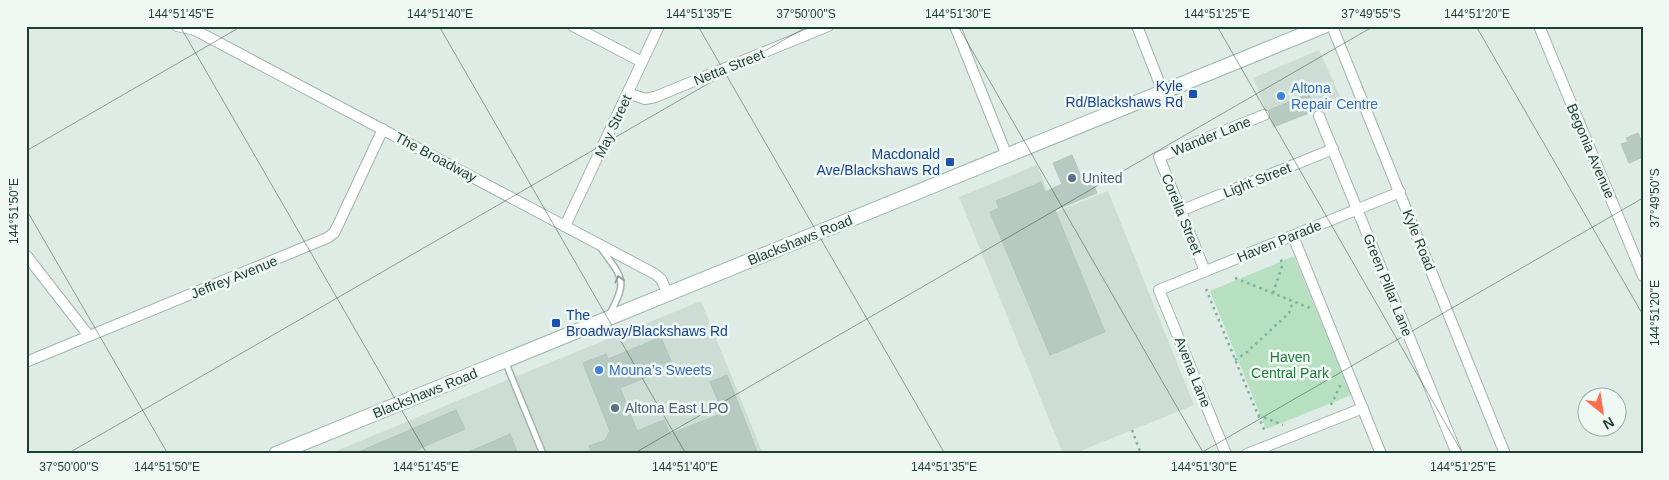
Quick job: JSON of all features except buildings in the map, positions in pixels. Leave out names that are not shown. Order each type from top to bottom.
[{"type":"main road","name":"Blackshaws Road","points":[[276,454],[293,451],[505,360],[1324,26]]},
{"type":"street","name":"The Broadway","points":[[177,26],[193,28],[596,242],[661,279],[668,294]]},
{"type":"street","points":[[573,26],[642,62]]},
{"type":"street","name":"May Street","points":[[565,226],[659,26]]},
{"type":"street","name":"Netta Street","points":[[628,94],[645,99],[655,97],[828,26]]},
{"type":"street","points":[[955,26],[1007,156]]},
{"type":"street","points":[[1137,26],[1163,92]]},
{"type":"street","name":"Kyle Road","points":[[1332,26],[1505,454]]},
{"type":"street","name":"Begonia Avenue","points":[[1539,26],[1643,276]]},
{"type":"street","name":"Wander Lane","points":[[1159,157],[1264,115]]},
{"type":"street","name":"Green Pillar Lane","points":[[1319,116],[1457,454]]},
{"type":"street","name":"Jeffrey Avenue","points":[[26,362],[327,238],[334,233],[383,130]]},
{"type":"street","name":"Light Street","points":[[1180,211],[1333,149]]},
{"type":"street","name":"Corella Street","points":[[1159,157],[1205,271]]},
{"type":"street","name":"Haven Parade","points":[[1159,290],[1400,192]]},
{"type":"street","points":[[1293,236],[1380,453]]},
{"type":"street","points":[[26,255],[89,336]]},
{"type":"street","name":"Avena Lane","points":[[1159,290],[1226,454]]},
{"type":"street","points":[[1247,454],[1363,408]]},
{"type":"lane","points":[[596,242],[620,275],[622,286],[620,296],[606,319]]},
{"type":"lane","points":[[505,360],[543,454]]},
{"type":"path","points":[[1273,293],[1282,266],[1281,259]]},
{"type":"path","points":[[1235,278],[1309,307],[1313,315]]},
{"type":"path","points":[[1206,290],[1265,432]]},
{"type":"path","points":[[1235,360],[1247,352],[1289,312],[1293,301]]},
{"type":"path","points":[[1337,376],[1344,392]]},
{"type":"path","points":[[1331,405],[1341,384]]},
{"type":"path","points":[[1258,415],[1283,425]]},
{"type":"path","points":[[1132,430],[1142,454]]},
{"type":"shaded area","points":[[1319,50],[1342,101],[1273,128],[1253,78]]},
{"type":"shaded area","points":[[1037,165],[1056,212],[1108,191],[1194,405],[1073,454],[1063,454],[959,197]]},
{"type":"shaded area","points":[[701,301],[763,454],[329,454],[500,383]]},
{"type":"green space","name":"Haven Central Park","points":[[1294,256],[1351,395],[1266,429],[1210,291]]},
{"type":"place","name":"Kyle Rd/Blackshaws Rd","points":[[1193,94]]},
{"type":"place","name":"Altona Repair Centre","points":[[1281,96]]},
{"type":"place","name":"Macdonald Ave/Blackshaws Rd","points":[[950,162]]},
{"type":"place","name":"United","points":[[1072,178]]},
{"type":"place","name":"The Broadway/Blackshaws Rd","points":[[556,323]]},
{"type":"place","name":"Mouna’s Sweets","points":[[599,370]]},
{"type":"place","name":"Altona East LPO","points":[[615,408]]}]
